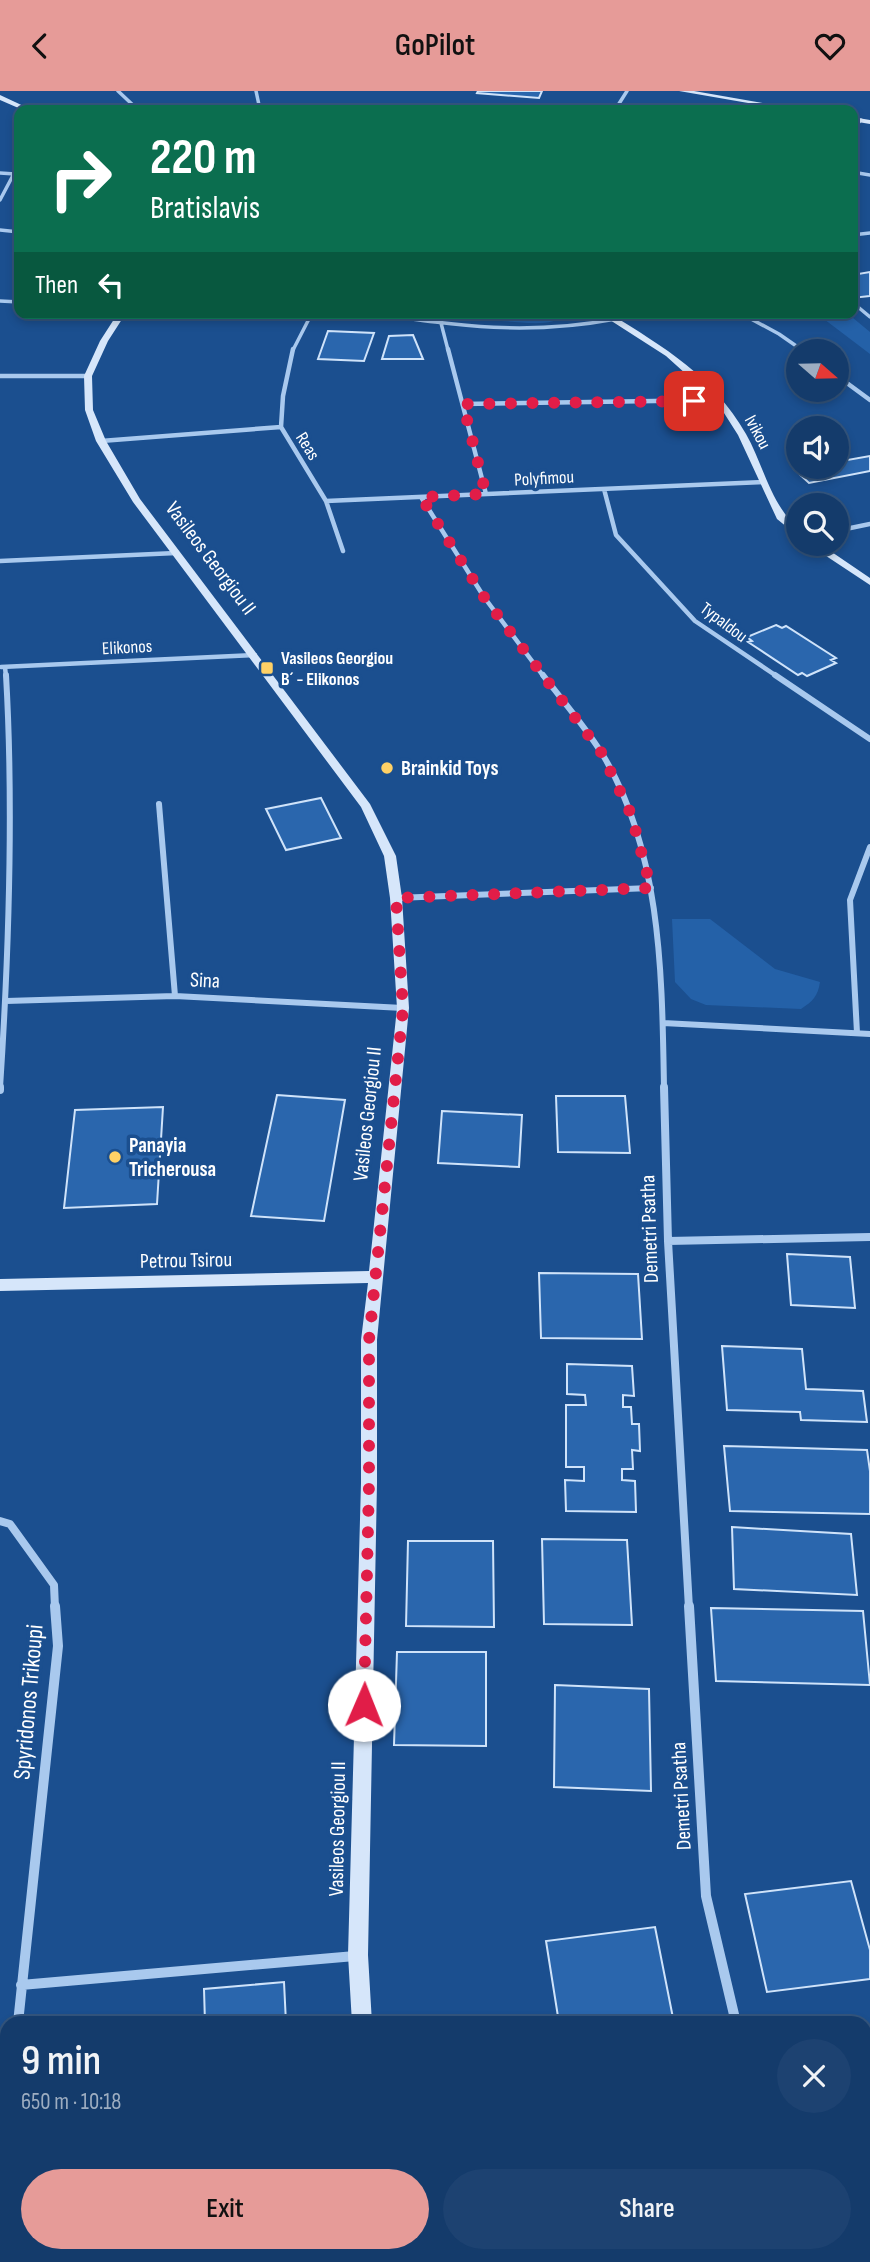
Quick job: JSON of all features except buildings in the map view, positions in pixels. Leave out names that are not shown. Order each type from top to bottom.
[{"type":"street","points":[[118,91],[133,105]]},
{"type":"street","points":[[256,91],[258,105]]},
{"type":"street","points":[[682,91],[769,105]]},
{"type":"street","points":[[0,97],[17,105]]},
{"type":"street","points":[[0,200],[14,176]]},
{"type":"street","name":"Vasileos Georgiou II","points":[[118,319],[104,341],[88,376],[89,410],[101,441],[136,500],[366,806],[390,856],[396,898],[403,1009],[369,1340],[369,1483],[358,1955],[362,2016]]},
{"type":"street","name":"Reas","points":[[309,319],[294,346],[282,396],[281,427],[326,501],[343,551]]},
{"type":"street","points":[[413,319],[523,330],[567,328],[616,319]]},
{"type":"street","name":"Ivikou","points":[[616,319],[669,354],[720,400],[742,435],[786,522]]},
{"type":"street","points":[[751,319],[786,339]]},
{"type":"street","points":[[441,323],[486,494]]},
{"type":"street","points":[[0,376],[88,376]]},
{"type":"street","points":[[849,384],[869,397]]},
{"type":"street","points":[[463,404],[720,400]]},
{"type":"street","points":[[101,441],[281,427]]},
{"type":"street","name":"Polyfimou","points":[[326,501],[764,482]]},
{"type":"street","name":"Typaldou","points":[[604,489],[617,535],[695,621],[870,739]]},
{"type":"street","name":"Demetri Psatha","points":[[421,497],[484,597],[601,752],[631,814],[651,888],[663,1023],[668,1241],[706,1896],[734,2016]]},
{"type":"street","points":[[849,528],[870,524]]},
{"type":"street","points":[[0,561],[176,554]]},
{"type":"street","points":[[831,556],[870,582]]},
{"type":"street","name":"Elikonos","points":[[2,667],[254,655]]},
{"type":"street","points":[[0,1090],[6,1001],[11,761],[2,667]]},
{"type":"street","points":[[159,804],[175,996]]},
{"type":"street","points":[[857,1033],[850,900],[870,848]]},
{"type":"street","points":[[396,898],[651,888]]},
{"type":"street","name":"Sina","points":[[6,1001],[175,996],[403,1009]]},
{"type":"street","points":[[663,1023],[870,1034]]},
{"type":"street","points":[[668,1241],[870,1237]]},
{"type":"street","name":"Petrou Tsirou","points":[[0,1286],[374,1277]]},
{"type":"street","name":"Spyridonos Trikoupi","points":[[5,1522],[54,1585],[58,1646],[19,2016]]},
{"type":"street","points":[[21,1985],[358,1955]]},
{"type":"shaded area","points":[[502,319],[558,319],[545,323],[501,321]]},
{"type":"shaded area","points":[[824,319],[854,319],[870,332],[870,354]]},
{"type":"shaded area","points":[[672,919],[710,919],[775,969],[820,982],[816,995],[801,1009],[706,1005],[691,999],[675,982]]},
{"type":"place","name":"Vasileos Georgiou B´ - Elikonos","points":[[267,668]]},
{"type":"place","name":"Brainkid Toys","points":[[387,768]]},
{"type":"place","name":"Panayia Tricherousa","points":[[115,1157]]},
{"type":"route","points":[[364,1705],[369,1340],[403,1009],[396,898],[651,888],[631,814],[601,752],[484,597],[421,497],[486,494],[463,404],[694,401]]}]
